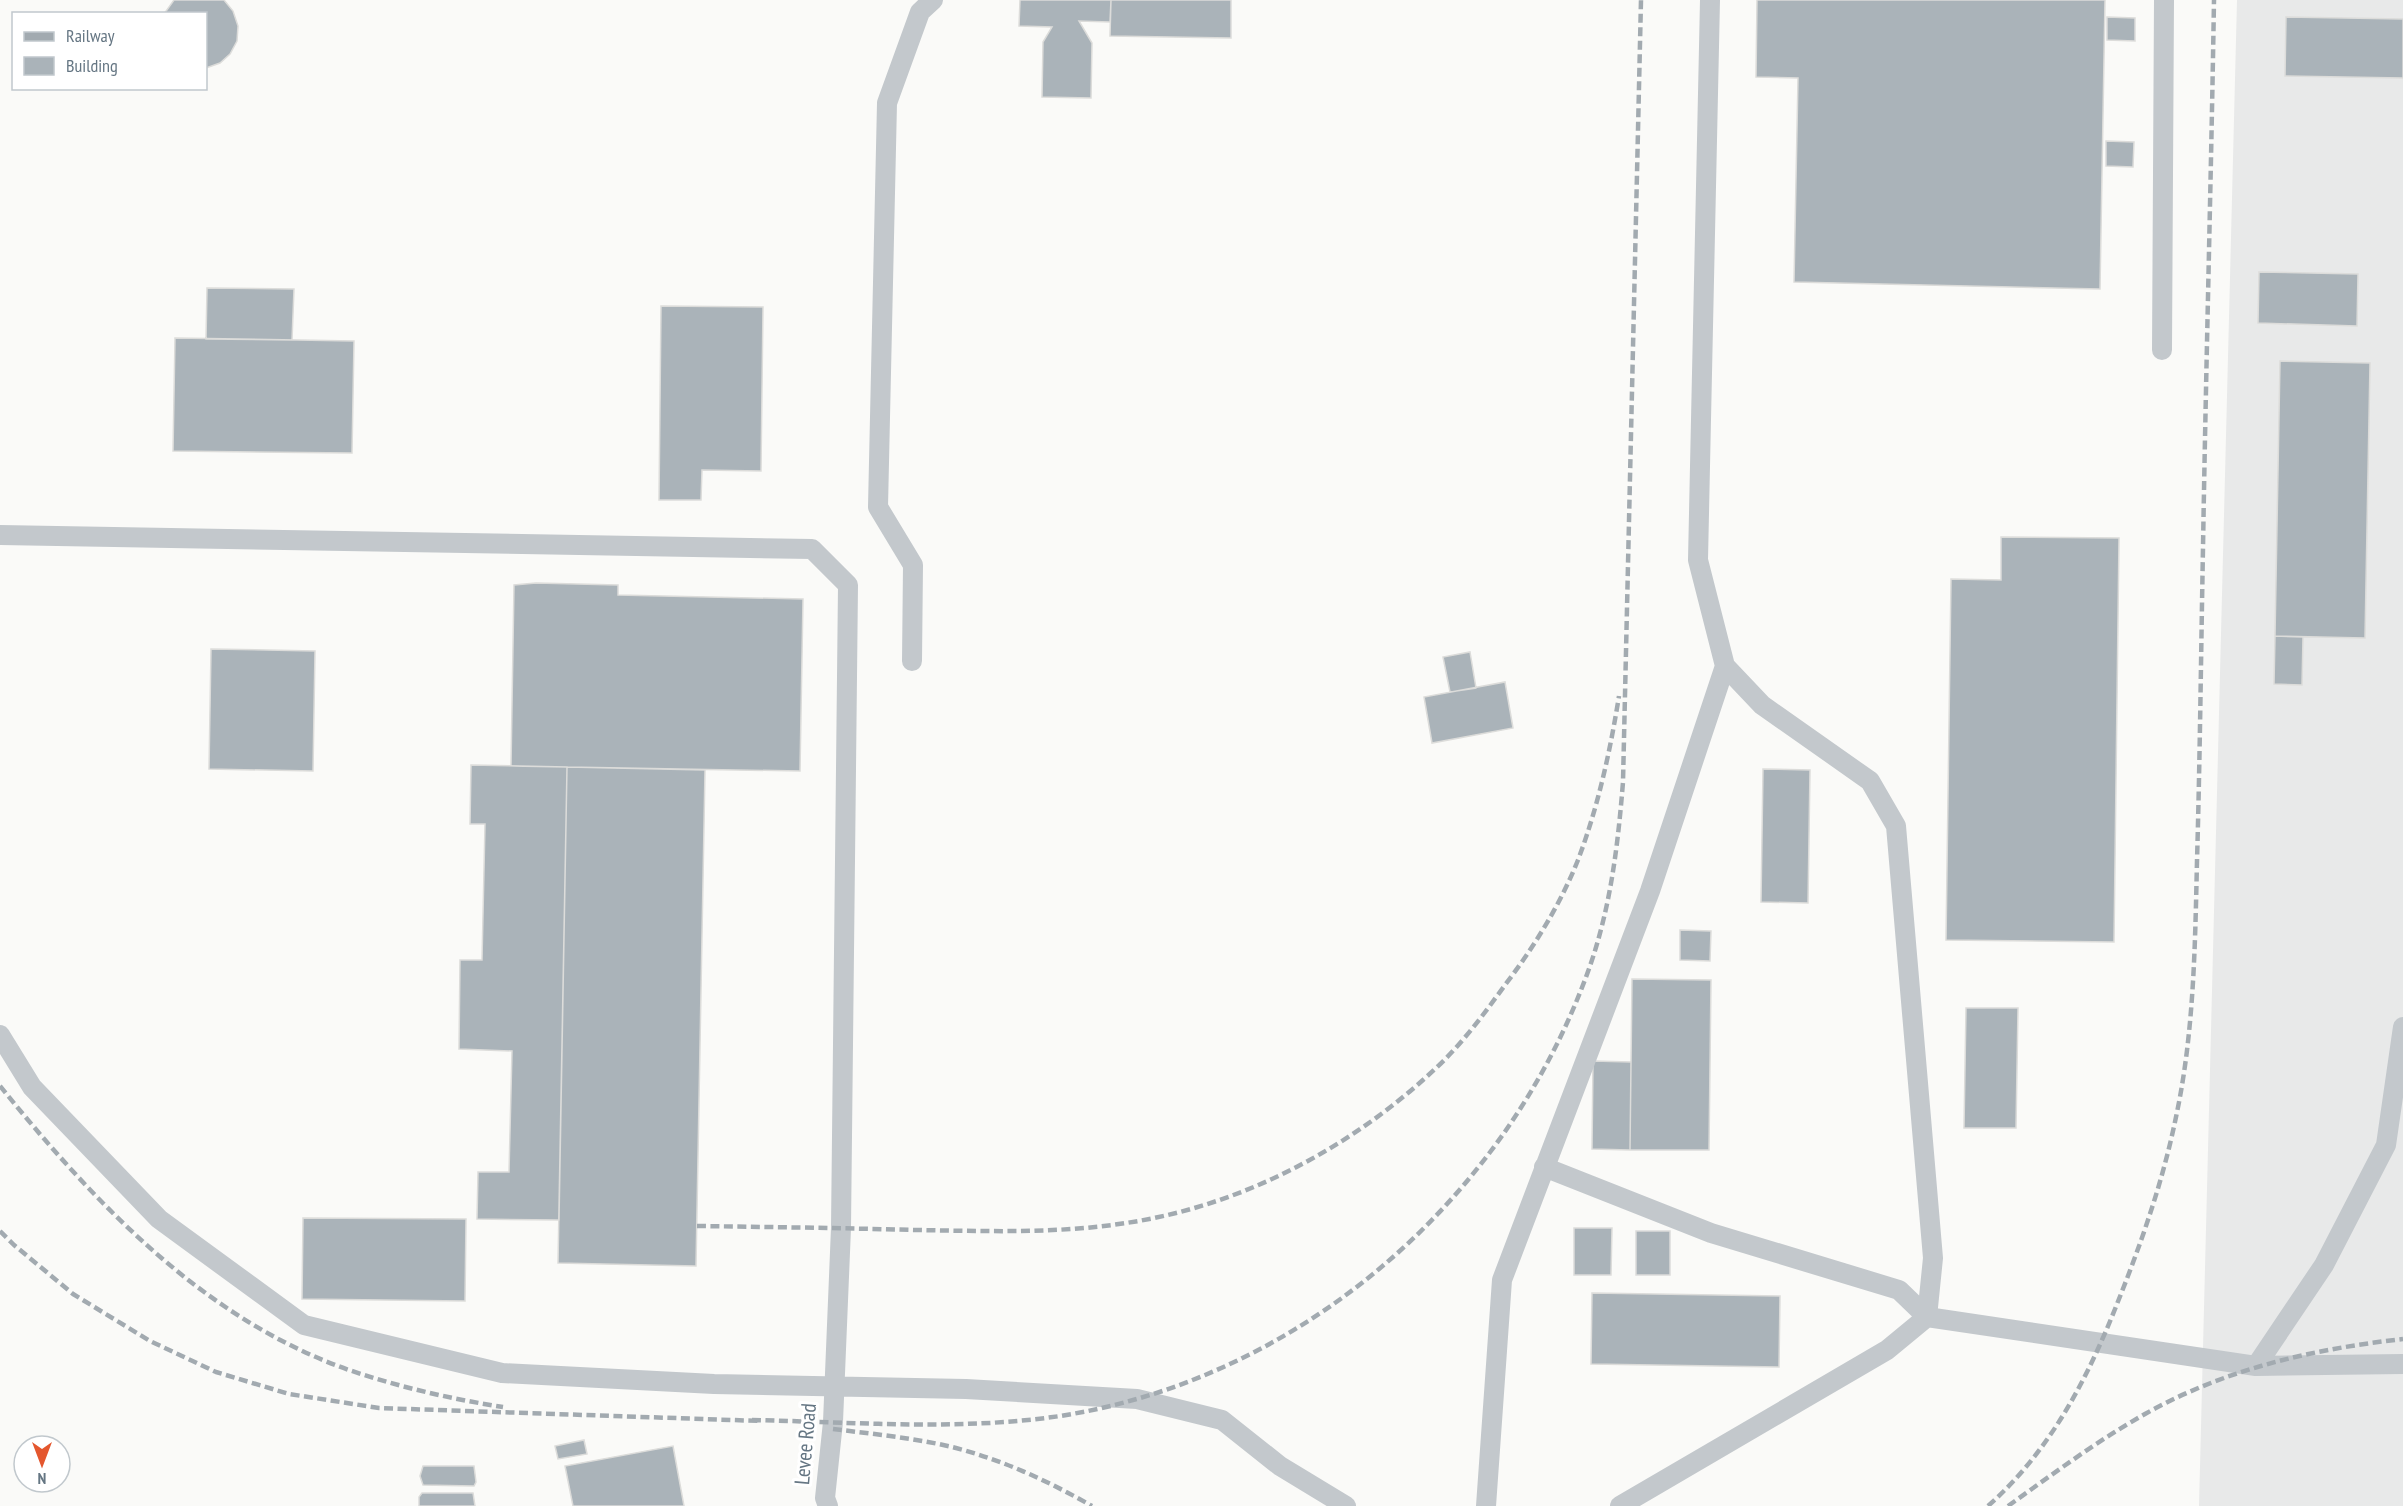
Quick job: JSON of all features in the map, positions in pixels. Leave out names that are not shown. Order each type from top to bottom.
[{"type":"lane","points":[[912,661],[914,565],[878,507],[887,103],[920,12],[933,0]]},
{"type":"lane","points":[[1620,1506],[1877,1356],[1927,1317],[1934,1258],[1896,826],[1870,781],[1762,705],[1725,666],[1698,560],[1710,0]]},
{"type":"lane","points":[[2162,350],[2164,0]]},
{"type":"lane","name":"Levee Road","points":[[0,535],[812,549],[848,585],[841,1228],[834,1385],[825,1498],[828,1506]]},
{"type":"lane","points":[[1486,1506],[1503,1280],[1650,891],[1725,666]]},
{"type":"lane","points":[[2256,1366],[2324,1265],[2386,1145],[2403,1027]]},
{"type":"lane","points":[[0,1035],[32,1088],[159,1219],[304,1325],[502,1373],[714,1384],[966,1389],[1137,1399],[1222,1420],[1280,1466],[1346,1506]]},
{"type":"lane","points":[[1544,1167],[1711,1233],[1899,1290],[1927,1317],[2256,1366],[2403,1364]]},
{"type":"shaded area","points":[[2237,0],[2403,0],[2403,1506],[2199,1506]]},
{"type":"building","points":[[174,0],[224,0],[233,11],[238,26],[237,41],[230,54],[220,63],[207,68],[207,12],[165,12]]},
{"type":"building","points":[[1020,0],[1111,0],[1110,22],[1079,21],[1092,43],[1091,98],[1042,97],[1043,42],[1052,27],[1019,26]]},
{"type":"building","points":[[1111,0],[1231,0],[1231,38],[1110,36]]},
{"type":"building","points":[[1757,0],[2105,0],[2100,289],[1794,282],[1798,78],[1756,77]]},
{"type":"building","points":[[2107,17],[2135,18],[2135,41],[2107,40]]},
{"type":"building","points":[[2286,17],[2403,19],[2403,78],[2285,76]]},
{"type":"building","points":[[2106,141],[2134,142],[2133,167],[2106,166]]},
{"type":"building","points":[[2259,272],[2358,274],[2357,326],[2258,323]]},
{"type":"building","points":[[207,288],[294,289],[292,340],[206,339]]},
{"type":"building","points":[[661,306],[763,307],[761,471],[702,470],[701,500],[659,500]]},
{"type":"building","points":[[175,338],[354,341],[352,453],[173,451]]},
{"type":"building","points":[[2280,361],[2370,363],[2365,638],[2275,636]]},
{"type":"building","points":[[2001,537],[2119,538],[2114,942],[1946,940],[1951,579],[2001,580]]},
{"type":"building","points":[[536,583],[618,585],[618,595],[803,599],[800,771],[511,766],[514,585]]},
{"type":"building","points":[[2275,636],[2303,637],[2302,685],[2274,684]]},
{"type":"building","points":[[211,649],[315,651],[313,771],[209,769]]},
{"type":"building","points":[[1470,652],[1476,688],[1450,692],[1443,657]]},
{"type":"building","points":[[1505,682],[1513,728],[1432,743],[1424,697]]},
{"type":"building","points":[[471,765],[567,767],[559,1220],[477,1219],[478,1172],[509,1172],[512,1051],[459,1049],[460,960],[482,960],[485,824],[470,824]]},
{"type":"building","points":[[567,767],[705,770],[696,1266],[558,1263]]},
{"type":"building","points":[[1763,769],[1810,770],[1808,903],[1761,902]]},
{"type":"building","points":[[1680,930],[1711,931],[1710,961],[1680,960]]},
{"type":"building","points":[[1632,979],[1711,980],[1709,1150],[1630,1150]]},
{"type":"building","points":[[1966,1008],[2018,1008],[2016,1128],[1964,1128]]},
{"type":"building","points":[[1593,1061],[1631,1062],[1630,1150],[1592,1149]]},
{"type":"building","points":[[303,1218],[466,1219],[465,1301],[302,1299]]},
{"type":"building","points":[[1574,1228],[1612,1228],[1611,1275],[1574,1275]]},
{"type":"building","points":[[1636,1231],[1670,1231],[1670,1275],[1636,1275]]},
{"type":"building","points":[[1592,1293],[1780,1296],[1779,1367],[1591,1364]]},
{"type":"building","points":[[584,1440],[587,1454],[558,1459],[555,1446]]},
{"type":"building","points":[[673,1446],[684,1506],[573,1506],[565,1466]]},
{"type":"building","points":[[423,1466],[474,1466],[476,1482],[474,1486],[423,1485],[420,1476]]},
{"type":"building","points":[[422,1493],[473,1493],[475,1506],[419,1506],[419,1497]]},
{"type":"railway","points":[[752,1420],[906,1424],[1022,1421],[1060,1416],[1150,1395],[1235,1362],[1314,1317],[1387,1262],[1452,1198],[1509,1126],[1555,1048],[1591,963],[1609,896],[1619,828],[1623,782],[1641,0]]},
{"type":"railway","points":[[1988,1506],[2010,1485],[2048,1438],[2093,1360],[2126,1281],[2151,1212],[2171,1141],[2187,1054],[2195,925],[2199,782],[2214,0]]},
{"type":"railway","points":[[697,1226],[994,1231],[1073,1229],[1126,1223],[1169,1215],[1211,1203],[1252,1188],[1331,1148],[1402,1098],[1445,1059],[1481,1018],[1536,941],[1563,893],[1592,820],[1612,738],[1619,696]]},
{"type":"railway","points":[[0,1086],[74,1172],[113,1213],[199,1288],[246,1320],[296,1348],[349,1370],[425,1392],[503,1407]]},
{"type":"railway","points":[[0,1231],[73,1294],[150,1341],[216,1372],[289,1394],[379,1408],[761,1421]]},
{"type":"railway","points":[[2008,1506],[2127,1424],[2175,1398],[2270,1363],[2369,1343],[2403,1339]]},
{"type":"railway","points":[[833,1429],[926,1442],[974,1453],[1026,1472],[1092,1506]]}]
